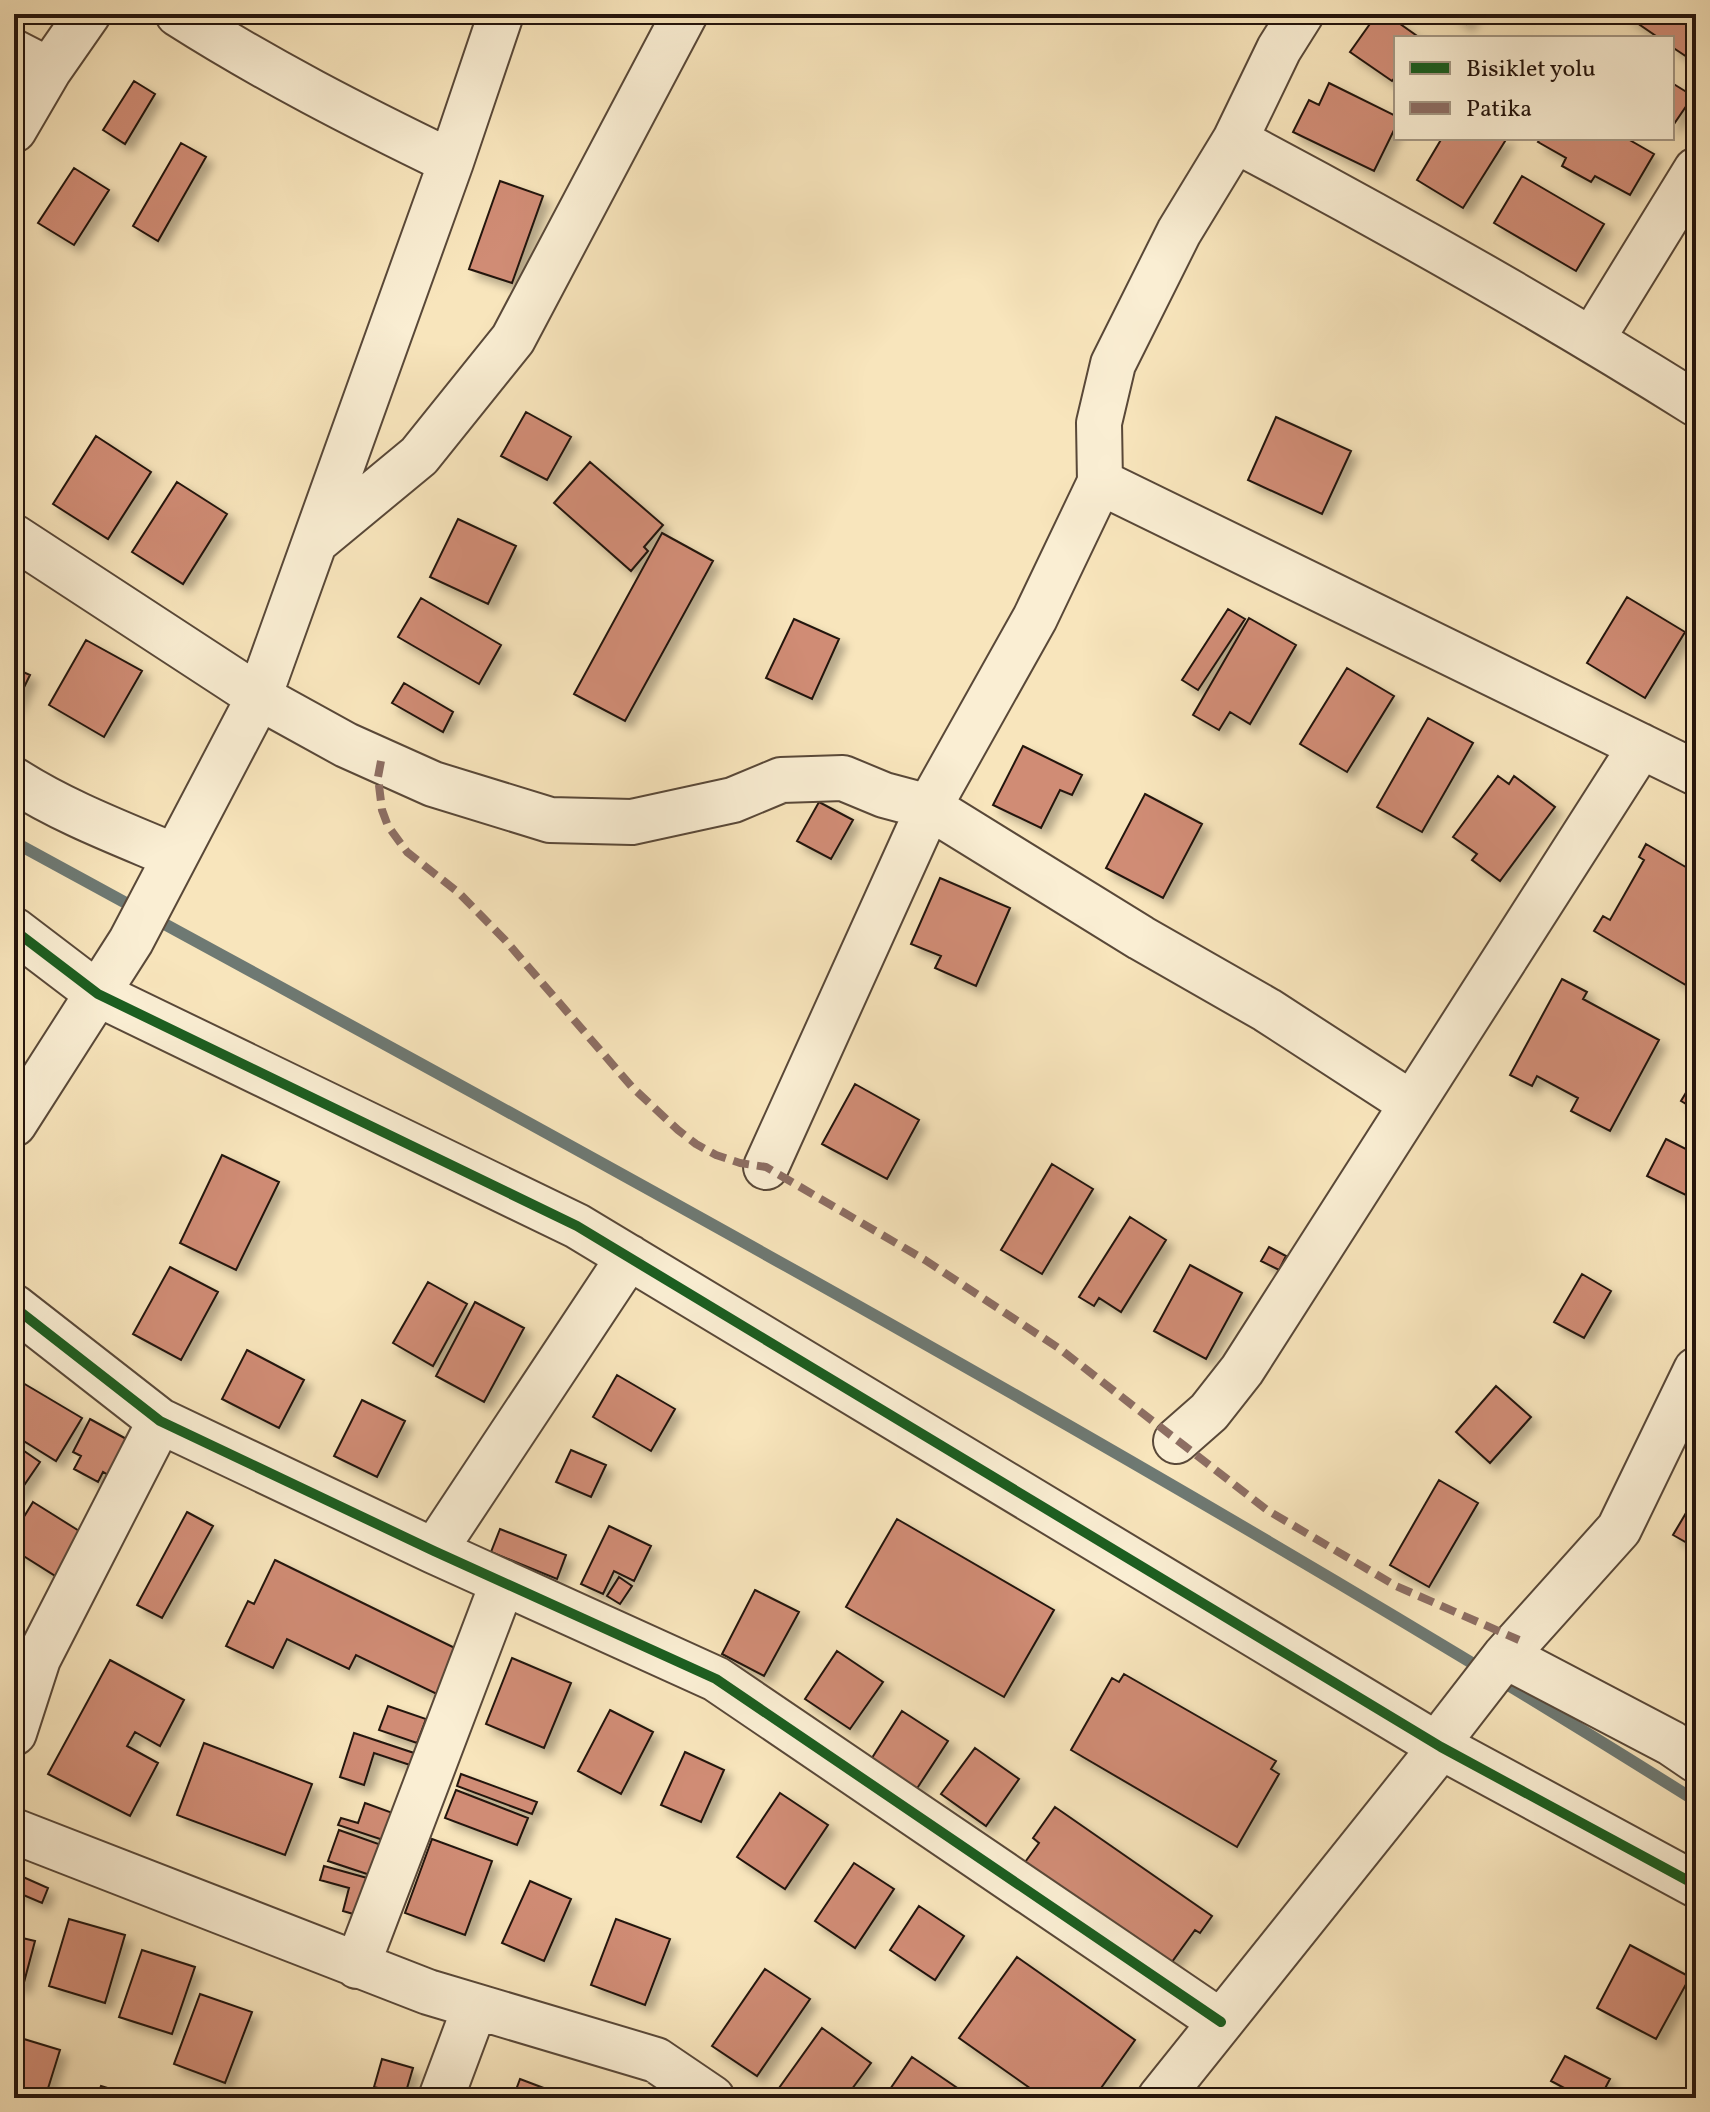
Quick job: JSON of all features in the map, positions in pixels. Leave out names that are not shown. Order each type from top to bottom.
[{"type":"street","points":[[14,130],[31,61],[88,14]]},
{"type":"street","points":[[178,14],[262,65],[451,162]]},
{"type":"street","points":[[14,1124],[131,941],[259,697],[501,14]]},
{"type":"street","points":[[315,542],[419,456],[513,339],[685,14]]},
{"type":"street","points":[[766,1167],[929,807],[1035,618],[1100,482],[1099,423],[1113,364],[1179,232],[1235,140],[1279,49],[1301,14]]},
{"type":"street","points":[[1235,140],[1362,207],[1592,339],[1696,404]]},
{"type":"street","points":[[1592,339],[1696,170]]},
{"type":"street","points":[[1100,482],[1696,773]]},
{"type":"street","points":[[14,537],[259,697],[346,745],[433,784],[550,820],[632,822],[733,800],[781,780],[843,778],[884,795],[929,807],[1141,938],[1267,1010],[1412,1104]]},
{"type":"street","points":[[1176,1441],[1209,1412],[1234,1381],[1641,746]]},
{"type":"street","points":[[14,780],[166,872]]},
{"type":"street","points":[[14,930],[98,994],[577,1226],[1696,1885]]},
{"type":"street","points":[[434,1551],[629,1257]]},
{"type":"street","points":[[14,1307],[160,1421],[434,1551],[716,1679],[1221,2022]]},
{"type":"street","points":[[1160,2098],[1445,1737],[1505,1656],[1619,1529],[1696,1370]]},
{"type":"street","points":[[14,1733],[38,1659],[160,1421]]},
{"type":"street","points":[[357,1966],[503,1582]]},
{"type":"street","points":[[1505,1656],[1671,1743],[1696,1760]]},
{"type":"street","points":[[14,1831],[357,1966],[475,2007],[656,2060],[712,2098]]},
{"type":"street","points":[[441,2098],[475,2007]]},
{"type":"building","points":[[1377,14],[1386,14],[1417,36],[1394,36],[1392,81],[1350,52]]},
{"type":"building","points":[[1451,14],[1473,14],[1466,24]]},
{"type":"building","points":[[1624,14],[1696,14],[1696,63],[1674,48],[1674,36],[1656,36]]},
{"type":"building","points":[[134,81],[155,94],[125,144],[103,130]]},
{"type":"building","points":[[1329,83],[1394,115],[1394,130],[1374,171],[1293,132],[1309,100],[1319,105]]},
{"type":"building","points":[[1674,84],[1693,96],[1674,124]]},
{"type":"building","points":[[1441,140],[1506,140],[1463,208],[1417,180]]},
{"type":"building","points":[[1630,140],[1654,154],[1630,195],[1595,176],[1591,182],[1562,166],[1566,158],[1538,142]]},
{"type":"building","points":[[181,143],[206,157],[158,241],[133,226]]},
{"type":"building","points":[[74,168],[109,190],[74,245],[38,223]]},
{"type":"building","points":[[1522,176],[1604,224],[1576,271],[1494,223]]},
{"type":"building","points":[[500,181],[543,196],[512,283],[469,269]]},
{"type":"building","points":[[526,412],[571,437],[547,480],[501,456]]},
{"type":"building","points":[[1276,417],[1351,451],[1322,514],[1248,480]]},
{"type":"building","points":[[96,436],[151,472],[108,539],[53,504]]},
{"type":"building","points":[[590,462],[663,525],[644,547],[648,551],[631,571],[554,503]]},
{"type":"building","points":[[177,482],[227,514],[183,584],[132,552]]},
{"type":"building","points":[[458,519],[516,546],[488,604],[430,577]]},
{"type":"building","points":[[662,533],[713,561],[625,721],[574,694]]},
{"type":"building","points":[[1627,597],[1685,632],[1645,698],[1587,663]]},
{"type":"building","points":[[421,598],[501,645],[479,684],[398,637]]},
{"type":"building","points":[[1228,609],[1245,619],[1198,690],[1182,680]]},
{"type":"building","points":[[1249,618],[1296,645],[1250,724],[1230,712],[1219,730],[1193,715]]},
{"type":"building","points":[[794,619],[839,639],[812,699],[766,678]]},
{"type":"building","points":[[86,640],[142,671],[104,737],[49,705]]},
{"type":"building","points":[[14,668],[30,675],[14,708]]},
{"type":"building","points":[[1347,668],[1394,696],[1347,772],[1300,744]]},
{"type":"building","points":[[404,683],[453,712],[443,732],[392,703]]},
{"type":"building","points":[[1428,718],[1473,743],[1422,832],[1377,807]]},
{"type":"building","points":[[1023,746],[1082,775],[1072,795],[1060,790],[1041,828],[993,805]]},
{"type":"building","points":[[1498,776],[1509,784],[1514,776],[1555,807],[1500,881],[1472,860],[1477,854],[1453,837]]},
{"type":"building","points":[[1145,794],[1202,824],[1163,898],[1106,868]]},
{"type":"building","points":[[819,802],[853,820],[831,859],[797,841]]},
{"type":"building","points":[[1646,844],[1696,873],[1696,991],[1594,931],[1603,916],[1610,920],[1644,860],[1639,857]]},
{"type":"building","points":[[940,878],[1010,908],[976,986],[935,968],[941,956],[911,944]]},
{"type":"building","points":[[1562,979],[1587,992],[1583,999],[1659,1040],[1610,1131],[1571,1111],[1578,1098],[1537,1076],[1532,1086],[1510,1075]]},
{"type":"building","points":[[1696,1076],[1696,1110],[1681,1101]]},
{"type":"building","points":[[855,1084],[919,1120],[887,1179],[822,1144]]},
{"type":"building","points":[[1666,1139],[1696,1154],[1696,1200],[1647,1176]]},
{"type":"building","points":[[222,1155],[279,1182],[236,1270],[180,1243]]},
{"type":"building","points":[[1052,1164],[1093,1189],[1042,1274],[1001,1250]]},
{"type":"building","points":[[1130,1217],[1166,1240],[1121,1312],[1099,1298],[1094,1306],[1079,1297]]},
{"type":"building","points":[[1269,1247],[1286,1256],[1279,1270],[1261,1261]]},
{"type":"building","points":[[1190,1265],[1242,1293],[1206,1359],[1154,1331]]},
{"type":"building","points":[[170,1267],[218,1292],[181,1360],[133,1334]]},
{"type":"building","points":[[1582,1274],[1611,1291],[1584,1338],[1554,1322]]},
{"type":"building","points":[[428,1282],[467,1304],[433,1366],[393,1343]]},
{"type":"building","points":[[475,1302],[524,1328],[484,1402],[436,1376]]},
{"type":"building","points":[[247,1350],[304,1380],[279,1428],[222,1399]]},
{"type":"building","points":[[617,1375],[675,1409],[651,1451],[593,1417]]},
{"type":"building","points":[[23,1383],[82,1418],[56,1461],[14,1435],[14,1397]]},
{"type":"building","points":[[1496,1386],[1531,1417],[1490,1463],[1456,1432]]},
{"type":"building","points":[[362,1400],[405,1421],[377,1477],[334,1456]]},
{"type":"building","points":[[90,1419],[130,1441],[110,1476],[103,1472],[98,1482],[74,1469],[81,1456],[73,1452]]},
{"type":"building","points":[[14,1444],[40,1462],[14,1500]]},
{"type":"building","points":[[571,1450],[606,1465],[591,1497],[556,1482]]},
{"type":"building","points":[[1439,1480],[1478,1503],[1429,1587],[1390,1565]]},
{"type":"building","points":[[1696,1496],[1696,1548],[1673,1535]]},
{"type":"building","points":[[33,1502],[84,1534],[57,1577],[14,1550],[14,1533]]},
{"type":"building","points":[[187,1512],[213,1526],[162,1618],[137,1605]]},
{"type":"building","points":[[897,1519],[1054,1610],[1004,1697],[846,1607]]},
{"type":"building","points":[[609,1526],[651,1546],[634,1581],[614,1571],[603,1594],[581,1584]]},
{"type":"building","points":[[500,1529],[566,1555],[557,1579],[491,1552]]},
{"type":"building","points":[[275,1560],[463,1652],[441,1696],[356,1655],[349,1669],[287,1639],[273,1668],[226,1646],[248,1601],[254,1604]]},
{"type":"building","points":[[619,1577],[632,1586],[620,1604],[607,1596]]},
{"type":"building","points":[[755,1590],[799,1612],[764,1676],[722,1654]]},
{"type":"building","points":[[837,1651],[883,1682],[850,1729],[805,1699]]},
{"type":"building","points":[[512,1658],[571,1683],[544,1748],[486,1724]]},
{"type":"building","points":[[110,1660],[184,1700],[160,1746],[135,1732],[127,1746],[158,1763],[130,1816],[48,1774]]},
{"type":"building","points":[[1124,1674],[1276,1761],[1271,1769],[1279,1774],[1237,1847],[1071,1750],[1112,1678],[1119,1682]]},
{"type":"building","points":[[388,1706],[426,1719],[417,1743],[379,1730]]},
{"type":"building","points":[[610,1710],[653,1732],[621,1794],[578,1771]]},
{"type":"building","points":[[902,1711],[948,1741],[916,1790],[870,1761]]},
{"type":"building","points":[[354,1733],[423,1756],[419,1768],[374,1753],[364,1785],[340,1777]]},
{"type":"building","points":[[204,1743],[312,1784],[285,1855],[177,1815]]},
{"type":"building","points":[[975,1748],[1019,1779],[986,1826],[941,1794]]},
{"type":"building","points":[[685,1752],[724,1770],[701,1822],[661,1805]]},
{"type":"building","points":[[461,1774],[537,1802],[532,1814],[457,1786]]},
{"type":"building","points":[[456,1790],[528,1818],[517,1845],[445,1818]]},
{"type":"building","points":[[780,1793],[828,1825],[785,1889],[737,1857]]},
{"type":"building","points":[[365,1803],[401,1816],[392,1843],[338,1825],[341,1818],[358,1823]]},
{"type":"building","points":[[1055,1807],[1212,1916],[1200,1933],[1195,1930],[1169,1966],[1023,1865],[1039,1843],[1033,1838]]},
{"type":"building","points":[[339,1830],[387,1847],[376,1877],[328,1861]]},
{"type":"building","points":[[432,1839],[492,1861],[465,1935],[405,1913]]},
{"type":"building","points":[[854,1863],[894,1889],[855,1948],[815,1921]]},
{"type":"building","points":[[324,1866],[378,1881],[367,1918],[343,1911],[349,1888],[320,1880]]},
{"type":"building","points":[[14,1873],[48,1888],[42,1903],[14,1891]]},
{"type":"building","points":[[530,1881],[571,1899],[544,1961],[502,1943]]},
{"type":"building","points":[[919,1906],[964,1936],[935,1980],[890,1950]]},
{"type":"building","points":[[69,1919],[125,1935],[105,2003],[49,1986]]},
{"type":"building","points":[[616,1919],[670,1939],[645,2005],[591,1985]]},
{"type":"building","points":[[14,1936],[35,1941],[23,1986],[14,1984]]},
{"type":"building","points":[[1630,1945],[1690,1977],[1656,2039],[1597,2008]]},
{"type":"building","points":[[142,1950],[195,1967],[172,2034],[119,2017]]},
{"type":"building","points":[[1017,1957],[1135,2040],[1094,2098],[1044,2098],[959,2038]]},
{"type":"building","points":[[765,1969],[810,1999],[757,2076],[712,2046]]},
{"type":"building","points":[[200,1994],[252,2012],[225,2083],[174,2064]]},
{"type":"building","points":[[822,2028],[871,2063],[849,2093],[844,2090],[838,2098],[792,2098],[779,2088]]},
{"type":"building","points":[[14,2036],[60,2050],[45,2098],[14,2098]]},
{"type":"building","points":[[1565,2056],[1610,2079],[1600,2098],[1583,2098],[1551,2081]]},
{"type":"building","points":[[912,2057],[972,2098],[884,2098]]},
{"type":"building","points":[[382,2059],[413,2068],[405,2095],[374,2087]]},
{"type":"building","points":[[520,2079],[570,2098],[513,2098]]},
{"type":"building","points":[[101,2086],[140,2098],[97,2098]]},
{"type":"waterway","points":[[14,842],[651,1191],[1073,1428],[1283,1550],[1696,1801]]},
{"type":"marked path","points":[[381,761],[378,777],[382,810],[388,826],[407,852],[459,893],[505,940],[632,1087],[696,1144],[740,1163],[766,1167],[925,1260],[1060,1349],[1267,1510],[1396,1586],[1519,1640]]},
{"type":"cycle path","points":[[14,930],[98,994],[577,1226],[1441,1747],[1696,1885]]},
{"type":"cycle path","points":[[14,1307],[160,1421],[434,1551],[716,1679],[1221,2022]]}]
